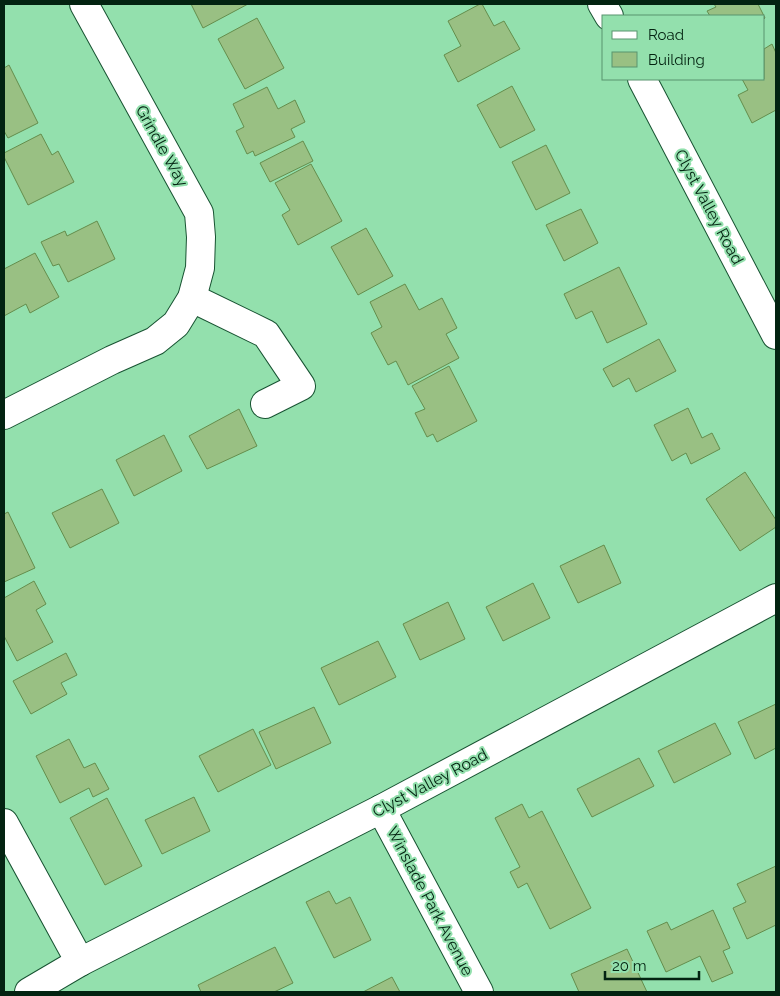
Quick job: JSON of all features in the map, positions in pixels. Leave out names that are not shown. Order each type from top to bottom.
[{"type":"street","name":"Grindle Way","points":[[4,415],[112,360],[155,341],[176,324],[192,298],[200,268],[199,213],[84,4]]},
{"type":"street","points":[[602,4],[608,15]]},
{"type":"street","name":"Clyst Valley Road","points":[[643,80],[776,335]]},
{"type":"street","points":[[192,298],[266,334],[311,381],[265,404]]},
{"type":"street","name":"Clyst Valley Road","points":[[29,992],[80,962],[381,809],[776,598]]},
{"type":"street","name":"Winslade Park Avenue","points":[[381,809],[479,992]]},
{"type":"street","points":[[4,823],[80,962]]},
{"type":"building","points":[[191,4],[248,4],[203,28]]},
{"type":"building","points":[[482,4],[494,26],[504,21],[520,49],[458,82],[444,55],[461,46],[448,21]]},
{"type":"building","points":[[714,4],[758,4],[764,15],[709,15],[707,11],[716,7]]},
{"type":"building","points":[[257,18],[284,68],[245,89],[218,39]]},
{"type":"building","points":[[772,44],[776,53],[776,110],[752,123],[738,95],[748,90],[743,80],[765,80],[765,48]]},
{"type":"building","points":[[9,65],[38,123],[8,138],[4,131],[4,68]]},
{"type":"building","points":[[512,86],[535,130],[500,148],[477,105]]},
{"type":"building","points":[[267,87],[278,109],[295,100],[305,122],[291,129],[295,137],[255,156],[253,151],[247,154],[236,131],[244,127],[233,104]]},
{"type":"building","points":[[41,134],[52,155],[58,151],[74,182],[28,205],[4,157],[4,153]]},
{"type":"building","points":[[303,141],[313,161],[270,182],[260,163]]},
{"type":"building","points":[[546,145],[570,193],[536,210],[512,162]]},
{"type":"building","points":[[311,164],[342,221],[298,245],[282,215],[290,210],[275,183]]},
{"type":"building","points":[[581,209],[598,243],[564,261],[546,225]]},
{"type":"building","points":[[97,221],[115,259],[68,282],[59,264],[53,266],[41,242],[65,231],[67,236]]},
{"type":"building","points":[[366,228],[393,276],[358,295],[331,247]]},
{"type":"building","points":[[35,253],[59,297],[30,313],[26,304],[4,316],[4,269]]},
{"type":"building","points":[[619,267],[647,324],[607,343],[592,311],[576,319],[564,294]]},
{"type":"building","points":[[405,284],[419,310],[442,298],[457,328],[446,334],[459,358],[408,385],[396,361],[388,365],[371,333],[382,327],[370,302]]},
{"type":"building","points":[[659,339],[676,371],[636,392],[629,378],[613,387],[603,369]]},
{"type":"building","points":[[449,366],[477,421],[437,442],[433,434],[427,437],[415,413],[425,409],[412,386]]},
{"type":"building","points":[[688,408],[702,438],[712,433],[720,449],[691,464],[686,453],[672,461],[654,425]]},
{"type":"building","points":[[239,409],[257,446],[207,469],[189,436]]},
{"type":"building","points":[[164,435],[182,471],[134,496],[116,460]]},
{"type":"building","points":[[745,472],[776,520],[776,527],[740,551],[706,499]]},
{"type":"building","points":[[102,489],[119,523],[70,548],[52,513]]},
{"type":"building","points":[[8,512],[35,568],[4,582],[4,514]]},
{"type":"building","points":[[604,545],[621,583],[578,603],[560,566]]},
{"type":"building","points":[[34,581],[46,604],[36,610],[53,642],[17,661],[4,636],[4,598]]},
{"type":"building","points":[[533,583],[550,618],[503,641],[486,607]]},
{"type":"building","points":[[448,602],[465,639],[420,660],[403,624]]},
{"type":"building","points":[[378,641],[396,677],[339,705],[321,668]]},
{"type":"building","points":[[66,653],[77,675],[61,683],[67,694],[31,714],[13,681]]},
{"type":"building","points":[[776,704],[776,748],[755,759],[738,722]]},
{"type":"building","points":[[314,707],[331,743],[276,769],[259,732]]},
{"type":"building","points":[[715,723],[731,754],[674,783],[658,751]]},
{"type":"building","points":[[253,729],[271,765],[218,792],[199,756]]},
{"type":"building","points":[[69,739],[84,768],[95,763],[109,789],[93,797],[89,788],[60,803],[36,756]]},
{"type":"building","points":[[639,758],[654,786],[592,817],[577,789]]},
{"type":"building","points":[[194,797],[210,831],[162,854],[145,820]]},
{"type":"building","points":[[107,798],[142,866],[105,885],[70,818]]},
{"type":"building","points":[[522,804],[529,818],[542,811],[591,908],[550,929],[527,883],[518,888],[510,872],[520,867],[495,818]]},
{"type":"building","points":[[776,866],[776,925],[747,939],[733,908],[746,902],[737,884]]},
{"type":"building","points":[[329,891],[336,904],[350,897],[371,940],[334,958],[306,902]]},
{"type":"building","points":[[713,910],[730,948],[723,951],[733,973],[712,982],[700,956],[666,972],[647,931],[667,922],[671,930]]},
{"type":"building","points":[[275,947],[293,983],[274,992],[201,992],[198,985]]},
{"type":"building","points":[[627,949],[647,992],[579,992],[571,974]]},
{"type":"building","points":[[392,977],[400,992],[363,992]]}]
